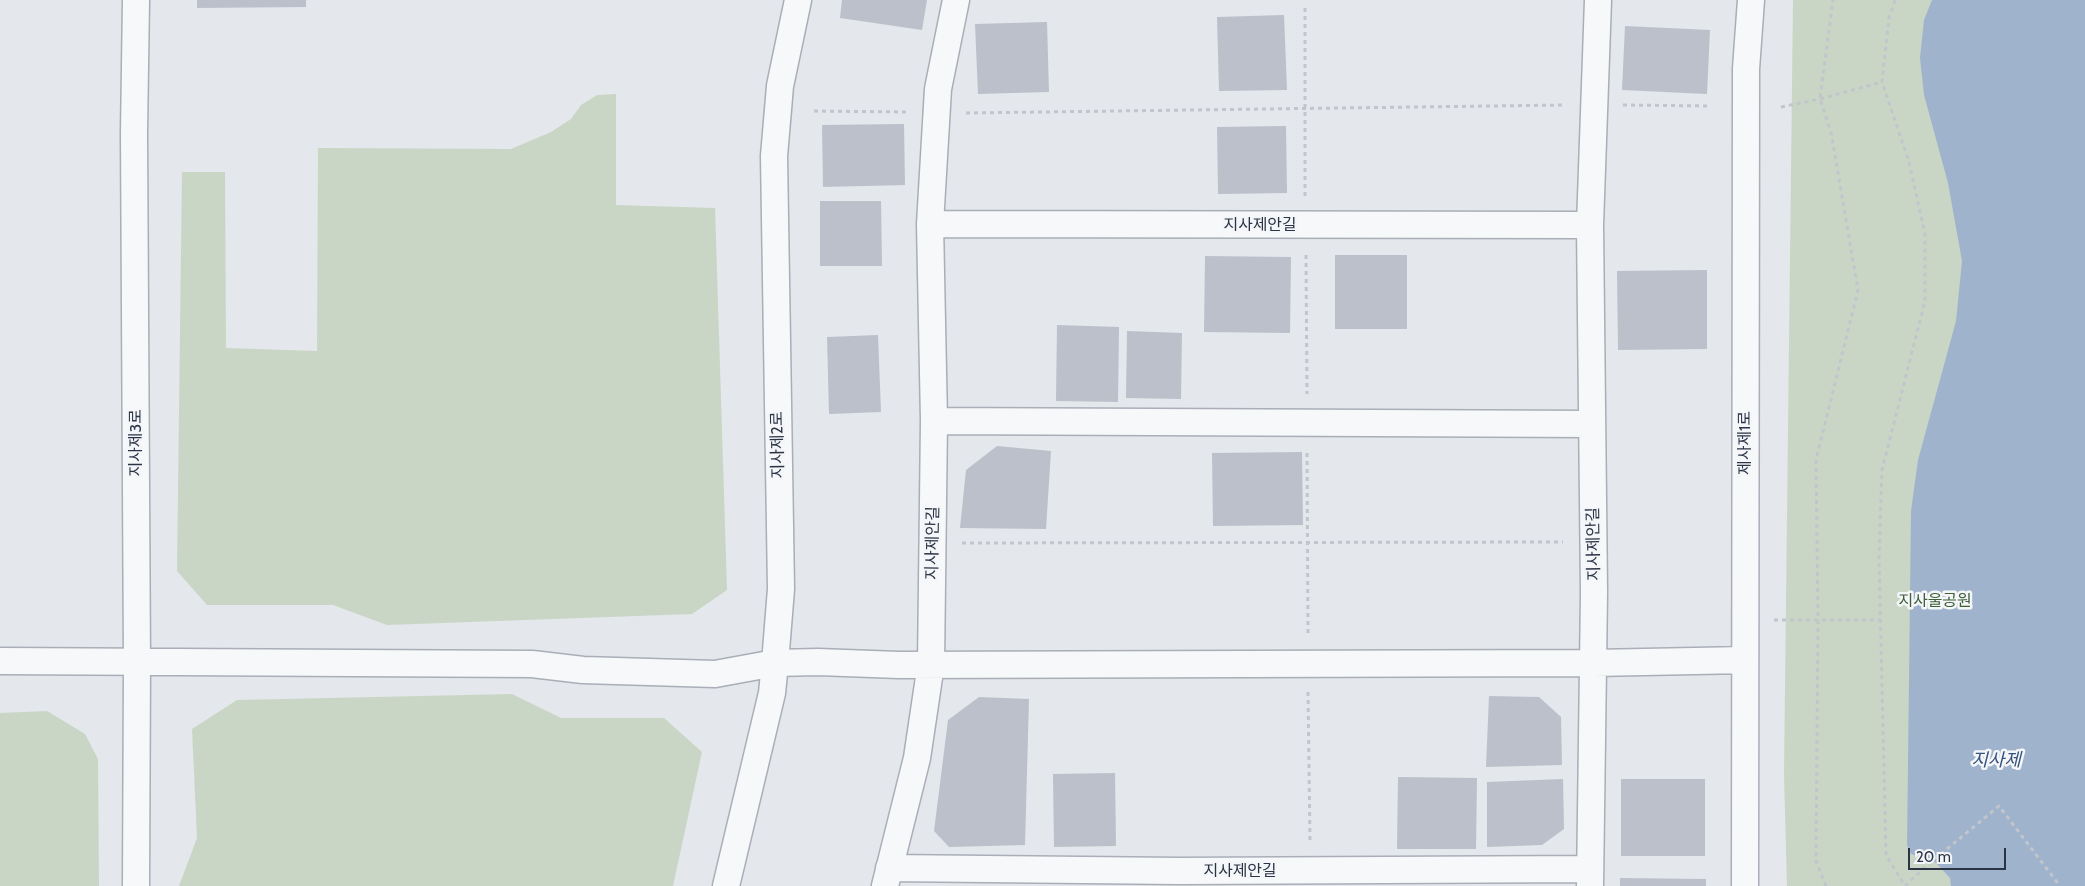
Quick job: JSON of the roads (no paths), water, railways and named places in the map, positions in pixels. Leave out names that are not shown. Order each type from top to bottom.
[{"type":"street","name":"지사제3로","points":[[136,0],[134,152],[137,663],[136,886]]},
{"type":"street","name":"지사제2로","points":[[726,886],[772,693],[775,663],[781,589],[774,156],[780,86],[798,0]]},
{"type":"street","name":"지사제안길","points":[[956,0],[938,89],[930,224],[934,421],[931,664],[916,758],[887,877],[1179,871],[1590,878],[1594,663],[1590,225],[1598,0]]},
{"type":"street","name":"제사제1로","points":[[1745,886],[1746,69],[1751,0]]},
{"type":"street","name":"지사제안길","points":[[930,224],[1590,225]]},
{"type":"street","points":[[934,421],[1592,424]]},
{"type":"street","points":[[0,661],[532,664],[583,670],[715,674],[775,663],[1594,663],[1745,660]]},
{"type":"water","name":"지사제","points":[[1932,0],[2085,0],[2085,886],[1951,886],[1950,878],[1935,862],[1911,854],[1907,845],[1911,511],[1918,460],[1956,321],[1962,261],[1948,183],[1924,95],[1920,58],[1924,20]]},
{"type":"park label","name":"지사울공원","points":[[1935,601]]}]
